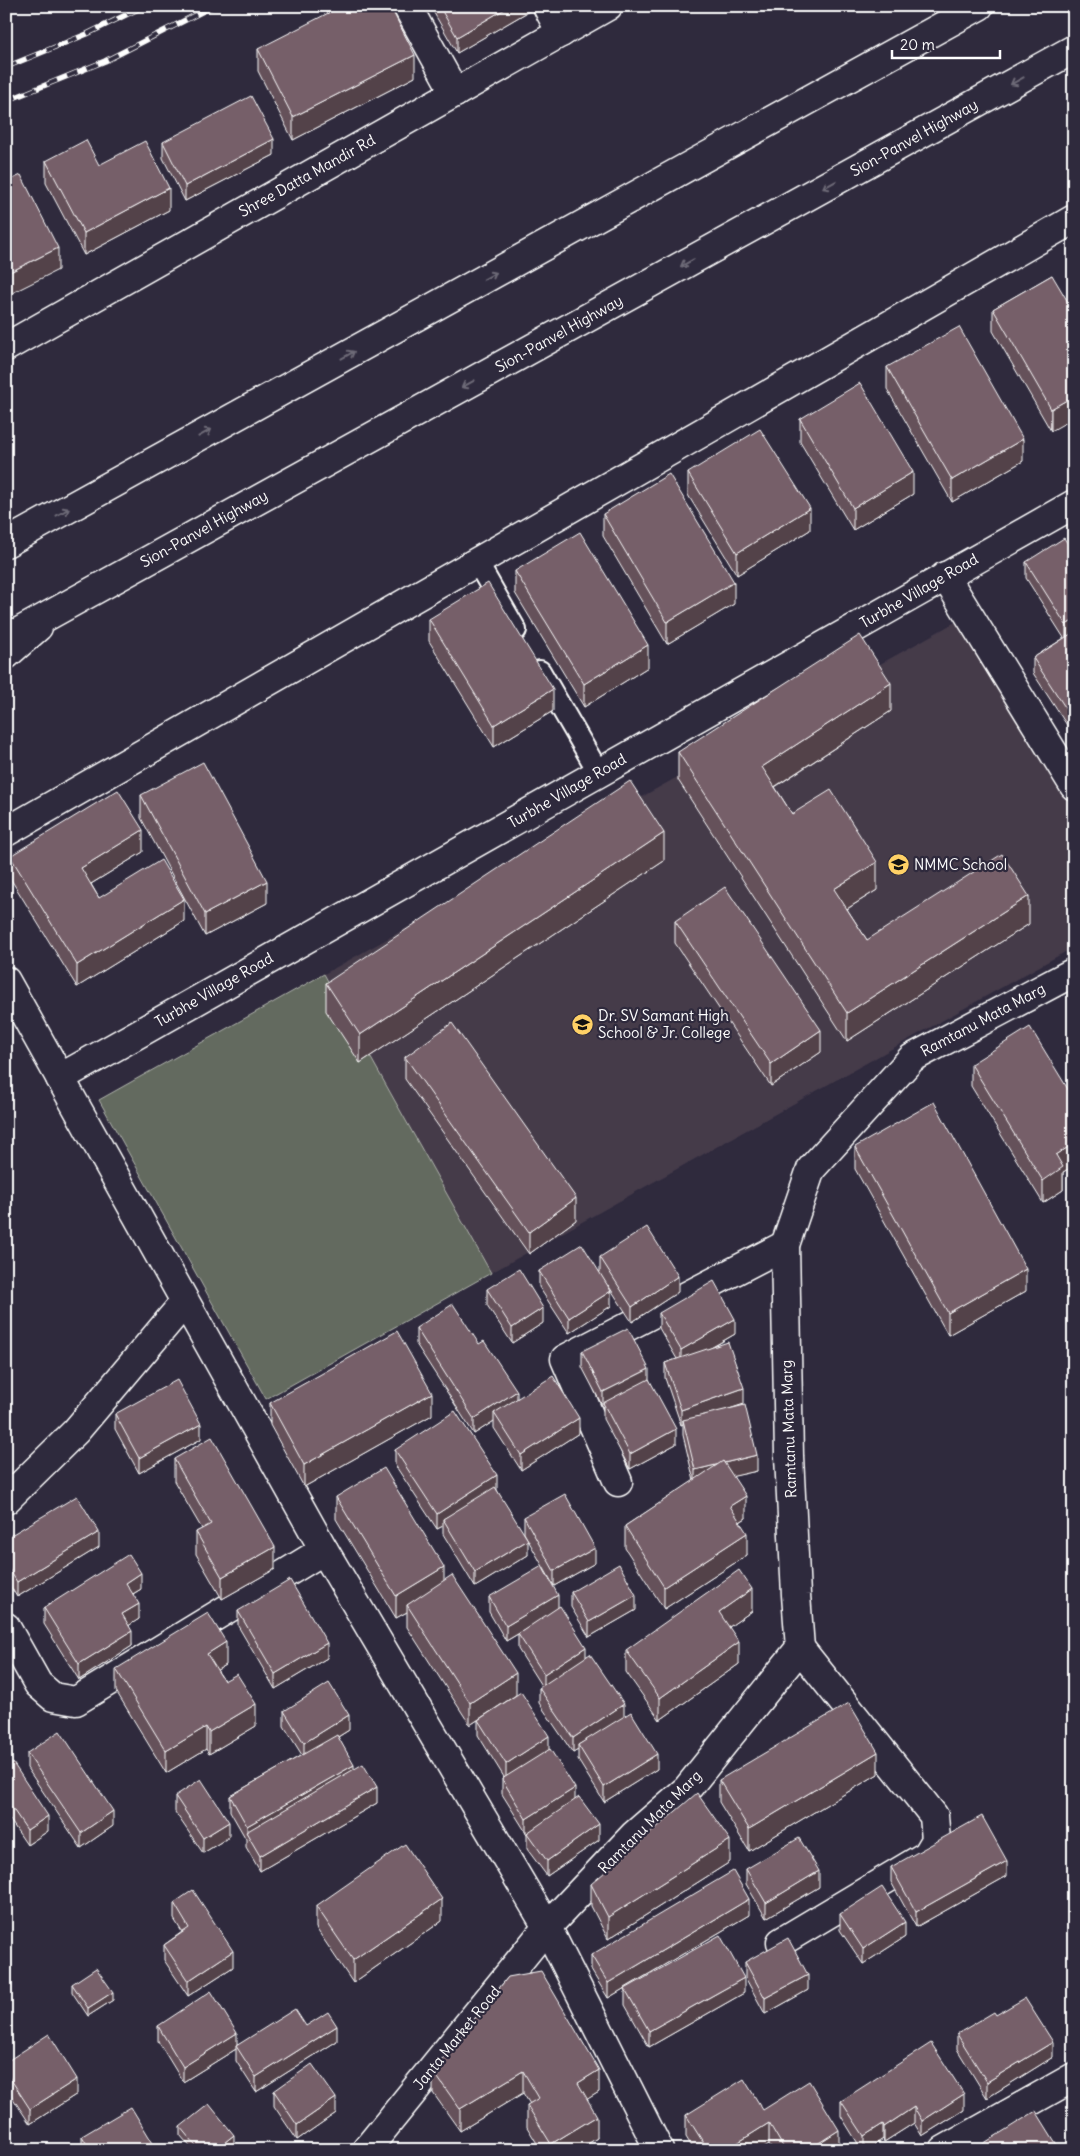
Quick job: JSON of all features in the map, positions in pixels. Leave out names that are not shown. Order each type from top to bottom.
[{"type":"main road","points":[[407,6],[455,93]]},
{"type":"main road","points":[[546,6],[562,32]]},
{"type":"main road","name":"Shree Datta Mandir Rd","points":[[6,346],[608,6]]},
{"type":"main road","points":[[11,540],[979,6]]},
{"type":"main road","name":"Sion-Panvel Highway","points":[[58,610],[1069,53]]},
{"type":"main road","points":[[6,832],[1074,219]]},
{"type":"main road","name":"Turbhe Village Road","points":[[60,1078],[1074,504]]},
{"type":"main road","points":[[945,576],[1074,786]]},
{"type":"main road","points":[[6,639],[58,610]]},
{"type":"main road","points":[[6,655],[58,610]]},
{"type":"main road","name":"Ramtanu Mata Marg","points":[[547,1927],[634,1835],[687,1790],[800,1648],[788,1456],[785,1245],[811,1169],[912,1058],[1074,972]]},
{"type":"main road","points":[[6,981],[184,1303],[324,1550],[547,1927],[659,2150]]},
{"type":"main road","points":[[618,1482],[565,1359],[785,1245]]},
{"type":"main road","points":[[6,1500],[76,1431],[184,1303]]},
{"type":"main road","points":[[6,1627],[38,1684],[53,1697],[76,1701],[324,1550]]},
{"type":"main road","points":[[781,1942],[926,1854],[936,1840],[934,1816],[800,1648]]},
{"type":"main road","name":"Janta Market Road","points":[[366,2150],[547,1927]]},
{"type":"main road","points":[[944,2150],[1074,2077]]},
{"type":"lane","points":[[477,562],[599,773]]},
{"type":"shaded area","points":[[977,610],[1074,784],[1074,947],[491,1273],[324,974]]},
{"type":"green space","points":[[324,974],[491,1273],[266,1399],[99,1100]]},
{"type":"building","points":[[342,6],[390,6],[415,55],[293,117],[258,49]]},
{"type":"building","points":[[439,6],[510,6],[457,37]]},
{"type":"building","points":[[251,96],[274,139],[185,186],[163,142]]},
{"type":"building","points":[[86,140],[99,165],[145,141],[169,188],[84,233],[46,161]]},
{"type":"building","points":[[21,175],[58,248],[6,274],[6,182]]},
{"type":"building","points":[[1052,275],[1074,312],[1074,396],[1051,409],[993,309]]},
{"type":"building","points":[[959,327],[1023,439],[952,480],[887,367]]},
{"type":"building","points":[[860,383],[913,472],[853,508],[800,419]]},
{"type":"building","points":[[760,429],[810,508],[737,553],[688,473]]},
{"type":"building","points":[[669,474],[734,582],[667,622],[603,514]]},
{"type":"building","points":[[580,532],[648,645],[584,684],[515,571]]},
{"type":"building","points":[[1064,538],[1074,553],[1074,620],[1066,625],[1026,562]]},
{"type":"building","points":[[488,583],[553,689],[494,725],[429,619]]},
{"type":"building","points":[[1074,632],[1074,721],[1033,658]]},
{"type":"building","points":[[860,635],[891,683],[762,767],[792,814],[831,790],[877,862],[834,889],[867,940],[1002,854],[1029,896],[847,1013],[678,752]]},
{"type":"building","points":[[203,762],[267,881],[205,914],[141,795]]},
{"type":"building","points":[[630,781],[664,833],[360,1035],[326,983]]},
{"type":"building","points":[[118,790],[143,830],[81,868],[99,898],[161,860],[184,899],[77,965],[10,856]]},
{"type":"building","points":[[725,887],[821,1030],[771,1064],[675,921]]},
{"type":"building","points":[[452,1023],[576,1198],[529,1232],[405,1057]]},
{"type":"building","points":[[1030,1027],[1074,1099],[1074,1152],[1070,1146],[1056,1155],[1063,1167],[1043,1181],[971,1064]]},
{"type":"building","points":[[934,1102],[1026,1269],[948,1313],[855,1147]]},
{"type":"building","points":[[647,1227],[678,1276],[632,1307],[600,1257]]},
{"type":"building","points":[[582,1244],[611,1291],[569,1318],[539,1271]]},
{"type":"building","points":[[519,1269],[543,1308],[512,1328],[487,1289]]},
{"type":"building","points":[[714,1281],[735,1319],[681,1350],[659,1313]]},
{"type":"building","points":[[453,1304],[479,1344],[484,1341],[517,1391],[474,1419],[416,1328]]},
{"type":"building","points":[[628,1328],[649,1369],[603,1392],[582,1351]]},
{"type":"building","points":[[397,1331],[432,1393],[304,1465],[270,1403]]},
{"type":"building","points":[[728,1342],[744,1388],[681,1410],[665,1363]]},
{"type":"building","points":[[553,1376],[579,1418],[521,1455],[494,1413]]},
{"type":"building","points":[[649,1379],[676,1429],[630,1454],[603,1403]]},
{"type":"building","points":[[177,1380],[201,1424],[139,1458],[115,1414]]},
{"type":"building","points":[[745,1405],[757,1455],[724,1463],[723,1461],[720,1464],[695,1470],[683,1420]]},
{"type":"building","points":[[455,1411],[497,1475],[437,1514],[395,1450]]},
{"type":"building","points":[[212,1437],[275,1547],[222,1577],[196,1532],[211,1524],[174,1459]]},
{"type":"building","points":[[723,1461],[746,1496],[730,1506],[747,1533],[664,1587],[625,1526]]},
{"type":"building","points":[[384,1468],[444,1567],[396,1596],[336,1497]]},
{"type":"building","points":[[495,1487],[528,1540],[475,1572],[443,1519]]},
{"type":"building","points":[[565,1494],[595,1548],[554,1571],[524,1517]]},
{"type":"building","points":[[77,1496],[99,1532],[17,1582],[6,1564],[6,1538]]},
{"type":"building","points":[[129,1554],[141,1573],[126,1583],[139,1604],[122,1614],[132,1631],[79,1664],[44,1608]]},
{"type":"building","points":[[619,1564],[636,1595],[589,1622],[571,1592]]},
{"type":"building","points":[[542,1566],[558,1595],[506,1626],[489,1597]]},
{"type":"building","points":[[739,1570],[752,1589],[719,1612],[739,1642],[660,1698],[626,1650]]},
{"type":"building","points":[[452,1575],[516,1673],[470,1703],[407,1605]]},
{"type":"building","points":[[290,1580],[327,1643],[275,1674],[238,1611]]},
{"type":"building","points":[[560,1606],[586,1647],[544,1674],[518,1634]]},
{"type":"building","points":[[208,1613],[226,1642],[207,1654],[224,1681],[237,1674],[256,1704],[209,1732],[206,1727],[166,1751],[116,1669]]},
{"type":"building","points":[[590,1654],[624,1704],[573,1738],[539,1688]]},
{"type":"building","points":[[329,1683],[349,1715],[304,1743],[284,1711]]},
{"type":"building","points":[[521,1692],[549,1736],[506,1764],[478,1720]]},
{"type":"building","points":[[849,1703],[878,1752],[749,1829],[719,1780]]},
{"type":"building","points":[[631,1712],[657,1754],[604,1787],[578,1745]]},
{"type":"building","points":[[60,1731],[113,1811],[81,1833],[27,1753]]},
{"type":"building","points":[[337,1735],[354,1765],[247,1826],[230,1796]]},
{"type":"building","points":[[550,1749],[575,1788],[526,1819],[502,1779]]},
{"type":"building","points":[[13,1763],[48,1816],[27,1830],[6,1799],[6,1767]]},
{"type":"building","points":[[363,1764],[377,1787],[260,1856],[246,1832]]},
{"type":"building","points":[[201,1779],[229,1822],[203,1838],[175,1796]]},
{"type":"building","points":[[697,1793],[730,1840],[608,1917],[591,1884]]},
{"type":"building","points":[[579,1797],[599,1824],[547,1861],[527,1833]]},
{"type":"building","points":[[982,1816],[1007,1861],[916,1912],[891,1867]]},
{"type":"building","points":[[799,1838],[819,1871],[766,1903],[746,1869]]},
{"type":"building","points":[[405,1844],[442,1899],[353,1960],[316,1906]]},
{"type":"building","points":[[733,1871],[749,1899],[608,1983],[591,1955]]},
{"type":"building","points":[[882,1887],[905,1922],[863,1949],[840,1914]]},
{"type":"building","points":[[193,1890],[233,1951],[188,1981],[164,1945],[189,1928],[174,1903]]},
{"type":"building","points":[[720,1935],[744,1978],[649,2031],[625,1989]]},
{"type":"building","points":[[788,1938],[808,1975],[765,1998],[745,1962]]},
{"type":"building","points":[[96,1968],[113,1992],[88,2008],[72,1984]]},
{"type":"building","points":[[541,1971],[599,2070],[578,2083],[597,2116],[551,2144],[527,2105],[539,2098],[523,2071],[460,2109],[433,2071],[508,1977]]},
{"type":"building","points":[[211,1991],[237,2033],[183,2067],[158,2026]]},
{"type":"building","points":[[1025,1998],[1053,2042],[987,2082],[957,2034],[994,2012],[996,2015]]},
{"type":"building","points":[[295,2009],[306,2026],[328,2012],[337,2026],[256,2077],[236,2046]]},
{"type":"building","points":[[49,2034],[77,2079],[30,2109],[6,2072],[6,2062]]},
{"type":"building","points":[[931,2043],[964,2094],[922,2121],[914,2107],[884,2127],[883,2124],[864,2136],[841,2101]]},
{"type":"building","points":[[312,2064],[336,2098],[297,2125],[274,2091]]},
{"type":"building","points":[[744,2079],[763,2110],[809,2081],[839,2130],[808,2150],[785,2150],[769,2123],[726,2150],[708,2150],[686,2115]]},
{"type":"building","points":[[209,2104],[234,2135],[215,2150],[199,2150],[180,2127]]},
{"type":"building","points":[[131,2107],[157,2150],[90,2150],[82,2136]]},
{"type":"building","points":[[1036,2111],[1059,2148],[1057,2150],[973,2150]]},
{"type":"railway","points":[[6,67],[87,34],[144,6]]},
{"type":"railway","points":[[6,101],[105,61],[213,6]]},
{"type":"place","name":"NMMC School","points":[[898,865]]},
{"type":"place","name":"Dr. SV Samant High School & Jr. College","points":[[582,1025]]}]
